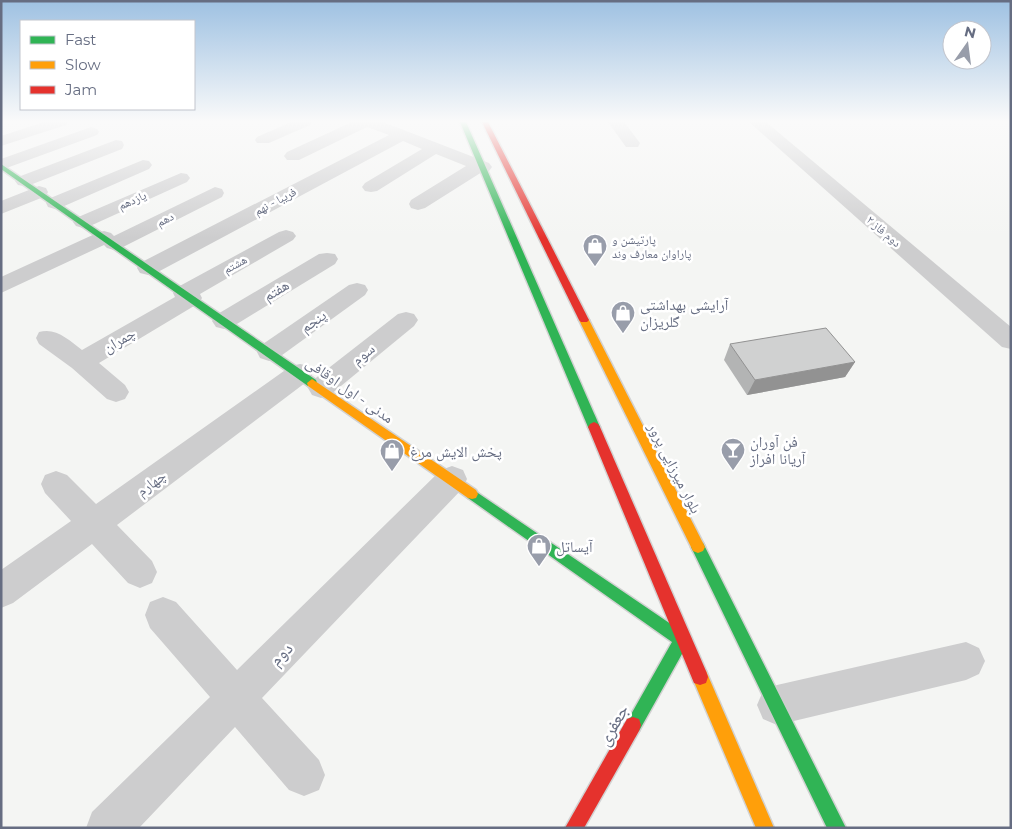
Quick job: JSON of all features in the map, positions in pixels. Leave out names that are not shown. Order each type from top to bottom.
[{"type":"main road","points":[[478,161],[574,377],[682,640],[765,828]]},
{"type":"main road","name":"بلوار میرزایی پرور","points":[[504,161],[837,828]]},
{"type":"main road","name":"مدنی - اول اوقافی","points":[[13,175],[682,640]]},
{"type":"main road","name":"جعفری","points":[[574,828],[682,640]]},
{"type":"street","points":[[1,208],[13,175],[39,161]]},
{"type":"street","points":[[13,175],[62,161]]},
{"type":"street","name":"فریبا - نهم","points":[[148,268],[353,161]]},
{"type":"street","points":[[371,186],[414,161]]},
{"type":"street","points":[[466,161],[481,167]]},
{"type":"street","name":"دوم فاز ۲","points":[[802,161],[1011,341]]},
{"type":"street","points":[[55,203],[144,165]]},
{"type":"street","points":[[418,204],[481,167]]},
{"type":"street","name":"یازدهم","points":[[83,222],[181,178]]},
{"type":"street","name":"دهم","points":[[109,241],[215,193]]},
{"type":"street","name":"هشتم","points":[[188,295],[286,236]]},
{"type":"street","points":[[1,286],[109,241]]},
{"type":"street","name":"هفتم","points":[[224,321],[327,259]]},
{"type":"street","name":"پنجم","points":[[269,352],[357,290]]},
{"type":"street","name":"چمران","points":[[81,362],[188,295]]},
{"type":"street","name":"سوم","points":[[310,381],[406,320]]},
{"type":"street","points":[[48,338],[81,362],[116,392]]},
{"type":"street","name":"چهارم","points":[[1,591],[94,524],[310,381]]},
{"type":"street","name":"دوم","points":[[108,828],[452,479]]},
{"type":"street","points":[[56,484],[140,572]]},
{"type":"street","points":[[163,615],[304,775]]},
{"type":"street","points":[[777,705],[966,661]]},
{"type":"building","points":[[826,328],[855,362],[755,380],[730,344]]},
{"type":"traffic: fast","points":[[480,161],[594,427]]},
{"type":"traffic: fast","points":[[1,166],[312,383]]},
{"type":"traffic: fast","points":[[472,494],[682,640],[633,725]]},
{"type":"traffic: fast","points":[[698,547],[837,828]]},
{"type":"traffic: slow","points":[[584,320],[698,547]]},
{"type":"traffic: slow","points":[[312,383],[472,494]]},
{"type":"traffic: slow","points":[[700,677],[765,828]]},
{"type":"traffic: jam","points":[[504,161],[584,320]]},
{"type":"traffic: jam","points":[[594,427],[700,677]]},
{"type":"traffic: jam","points":[[574,828],[633,725]]},
{"type":"place","name":"پارتیشن و پاراوان معارف وند","points":[[595,267]]},
{"type":"place","name":"آرایشی بهداشتی گلریزان","points":[[623,334]]},
{"type":"place","name":"فن آوران آریانا افراز","points":[[733,471]]},
{"type":"place","name":"پخش الایش مرغ","points":[[392,472]]},
{"type":"place","name":"آیساتل","points":[[539,567]]}]
